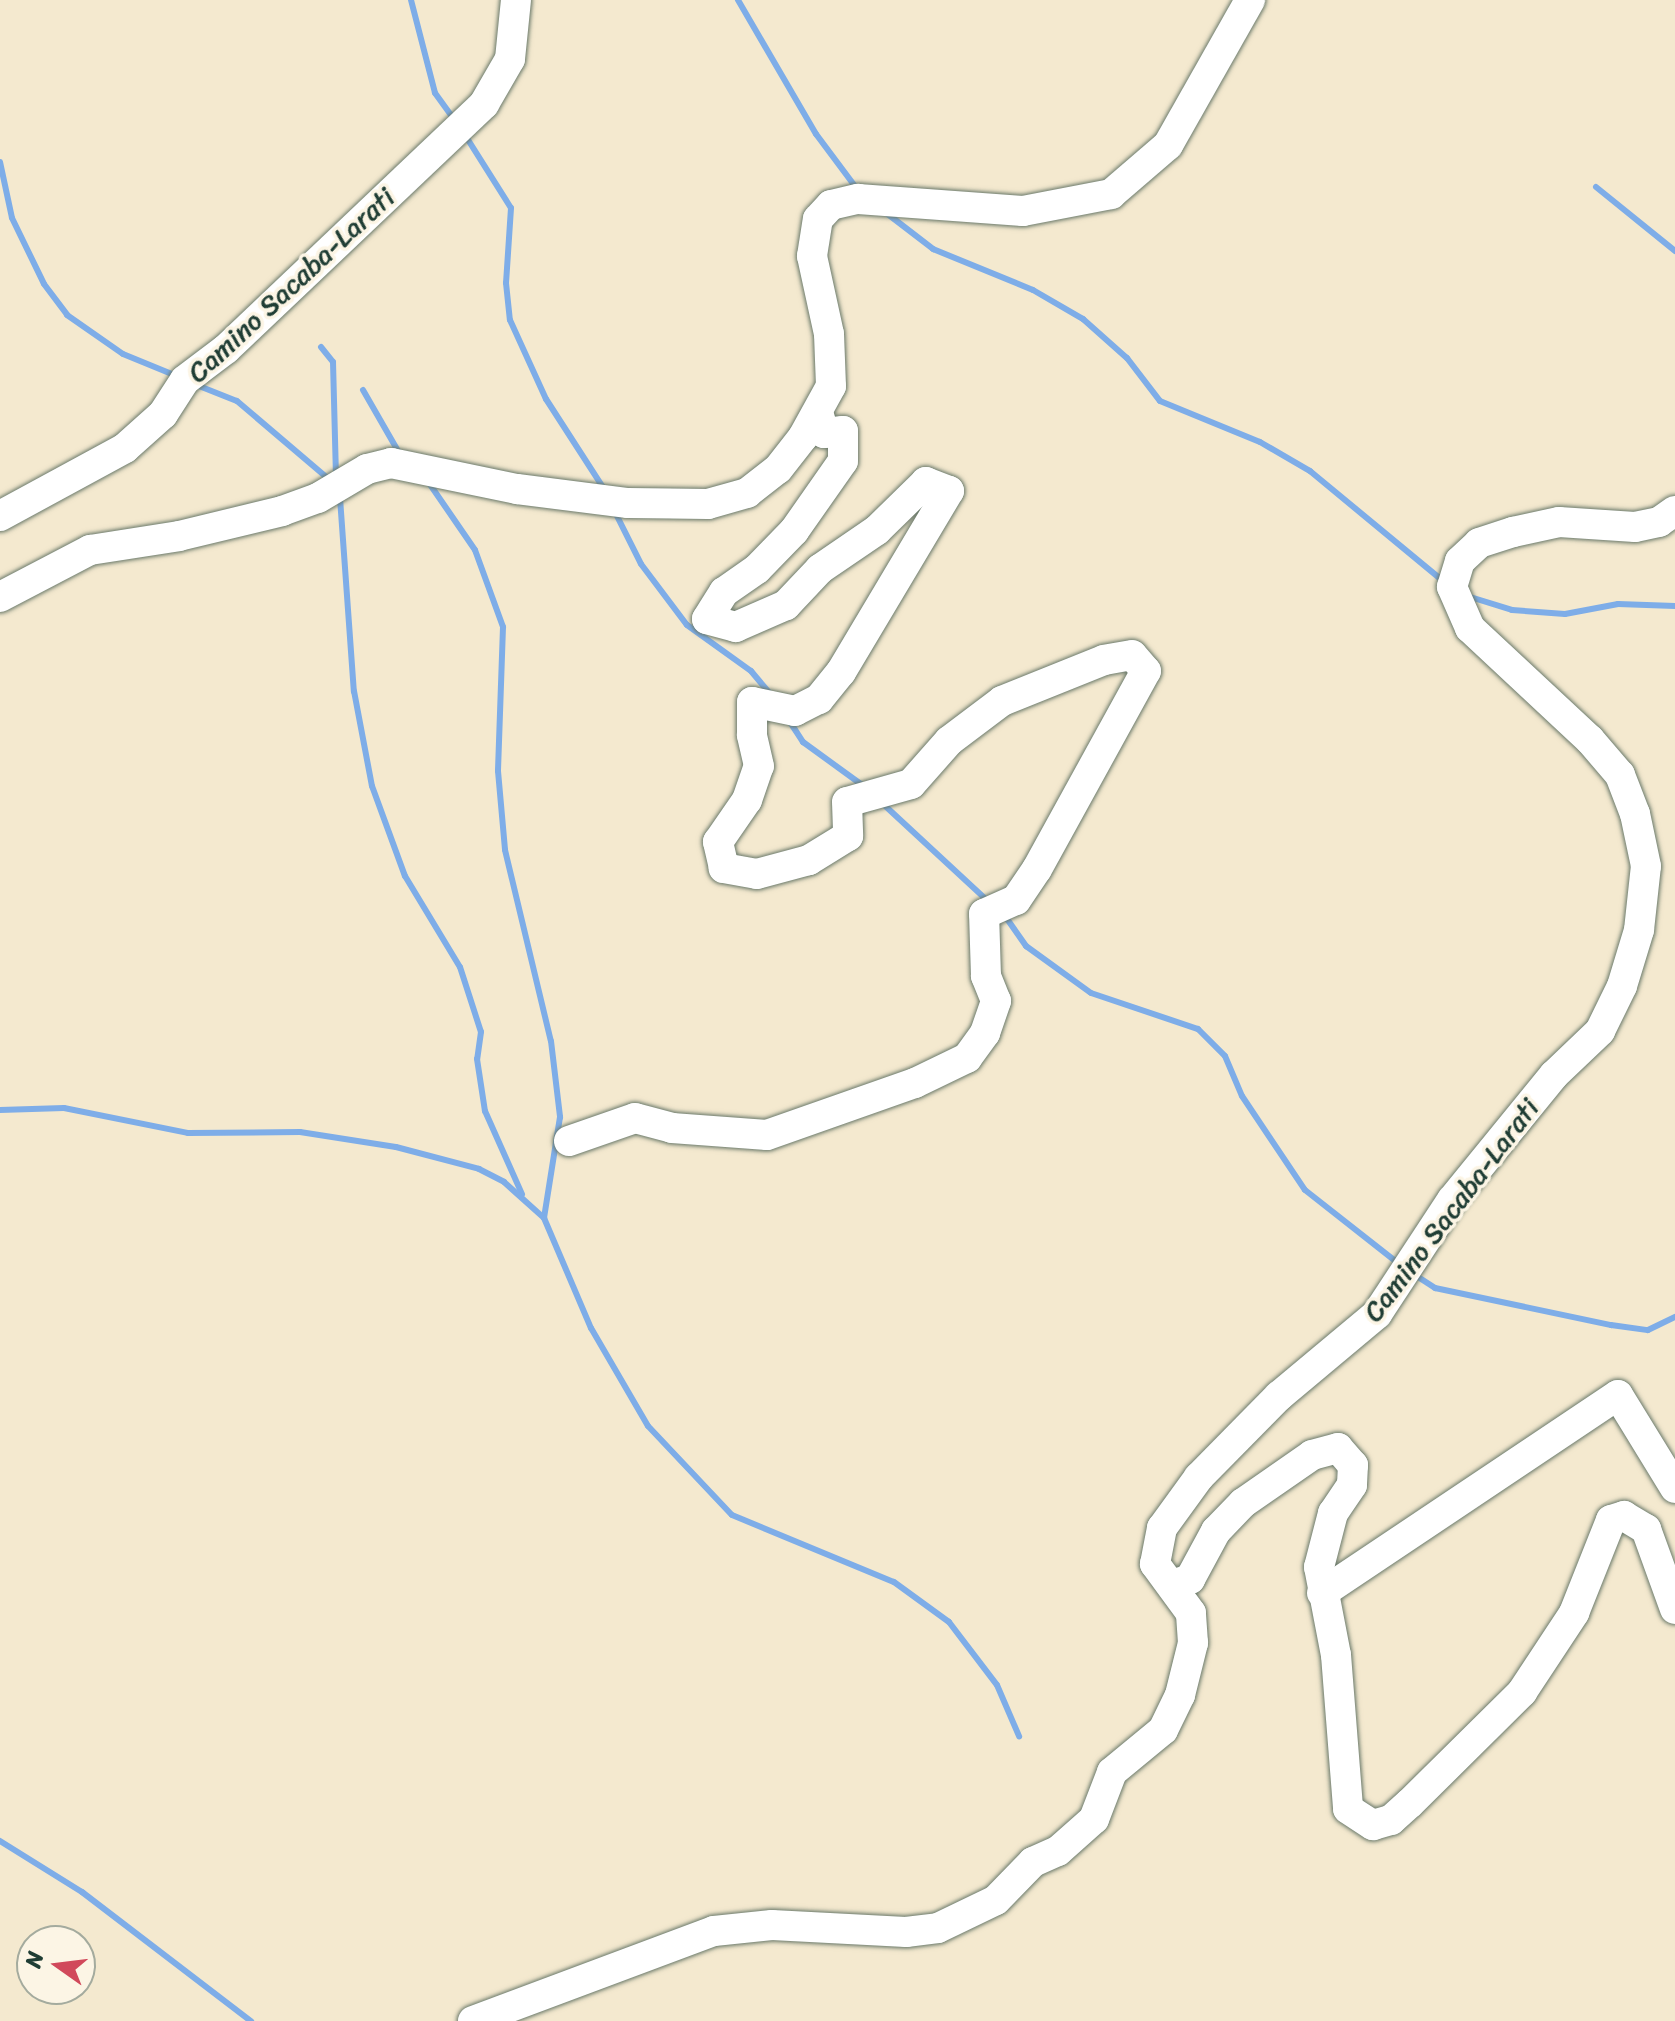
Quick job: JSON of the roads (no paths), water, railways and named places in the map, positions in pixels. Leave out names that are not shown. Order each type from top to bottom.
[{"type":"street","name":"Camino Sacaba-Larati","points":[[0,516],[125,448],[163,414],[185,380],[226,349],[484,104],[510,59],[516,0]]},
{"type":"street","points":[[0,597],[90,550],[179,536],[282,511],[318,498],[367,469],[391,463],[517,489],[628,503],[708,504],[747,493],[778,469],[819,415],[831,386],[832,359],[812,256],[818,219],[831,205],[858,199],[1023,211],[1111,194],[1168,145],[1250,0]]},
{"type":"street","points":[[569,1141],[635,1118],[672,1128],[767,1135],[915,1083],[967,1058],[985,1033],[996,1001],[986,976],[984,914],[1016,900],[1146,671],[1132,655],[1104,660],[1002,701],[949,741],[911,784],[847,802],[848,836],[809,860],[757,874],[724,868],[718,842],[747,800],[759,766],[752,735],[752,702],[795,711],[819,699],[841,672],[949,491],[926,482],[877,530],[820,569],[786,605],[736,627],[707,619],[724,592],[757,569],[794,531],[843,461],[843,431],[824,433],[819,415]]},
{"type":"street","name":"Camino Sacaba-Larati","points":[[473,2021],[714,1931],[772,1925],[906,1932],[938,1928],[986,1907],[1033,1862],[1058,1851],[1094,1819],[1112,1772],[1163,1730],[1180,1695],[1193,1643],[1191,1613],[1175,1584],[1155,1564],[1162,1528],[1199,1477],[1279,1396],[1377,1314],[1452,1200],[1554,1075],[1600,1031],[1622,986],[1639,930],[1646,866],[1620,775],[1590,740],[1470,628],[1452,587],[1460,561],[1479,543],[1513,532],[1559,522],[1635,527],[1659,522],[1675,511]]},
{"type":"street","points":[[1322,1593],[1618,1395],[1675,1488]]},
{"type":"street","points":[[1175,1584],[1190,1579],[1216,1531],[1243,1503],[1312,1455],[1338,1448],[1353,1465],[1352,1485],[1333,1513],[1319,1567],[1338,1669],[1348,1809],[1373,1825],[1391,1820],[1522,1692],[1574,1613],[1611,1520],[1624,1516],[1646,1529],[1675,1609]]},
{"type":"waterway","points":[[411,0],[435,93],[454,119]]},
{"type":"waterway","points":[[738,0],[816,134],[857,189]]},
{"type":"waterway","points":[[465,135],[511,208],[506,283],[510,320],[546,399],[604,489]]},
{"type":"waterway","points":[[0,162],[12,218],[44,284],[67,315],[123,354],[177,376]]},
{"type":"waterway","points":[[1596,187],[1675,251]]},
{"type":"waterway","points":[[885,212],[933,249],[1033,290],[1083,319],[1127,358],[1160,401],[1260,442],[1310,471],[1444,582]]},
{"type":"waterway","points":[[321,347],[333,362],[336,475]]},
{"type":"waterway","points":[[194,384],[237,401],[331,481]]},
{"type":"waterway","points":[[363,390],[401,456]]},
{"type":"waterway","points":[[429,483],[475,550],[503,627],[498,771],[505,850],[551,1041],[560,1117],[544,1218]]},
{"type":"waterway","points":[[340,498],[354,691],[372,786],[405,876],[460,967],[481,1032],[477,1059],[485,1111],[522,1194]]},
{"type":"waterway","points":[[614,510],[641,564],[687,625],[751,671],[772,696]]},
{"type":"waterway","points":[[1467,596],[1512,610],[1565,614],[1618,604],[1675,606]]},
{"type":"waterway","points":[[790,722],[803,742],[865,787]]},
{"type":"waterway","points":[[882,803],[988,901]]},
{"type":"waterway","points":[[1005,916],[1026,946],[1091,993],[1198,1029],[1225,1056],[1242,1096],[1305,1190],[1399,1264]]},
{"type":"waterway","points":[[0,1110],[64,1108],[188,1133],[300,1132],[396,1147],[479,1169],[504,1182],[544,1218],[591,1328],[648,1426],[732,1515],[894,1582],[949,1622],[997,1685],[1019,1736]]},
{"type":"waterway","points":[[1415,1275],[1435,1288],[1611,1325],[1648,1330],[1675,1317]]},
{"type":"waterway","points":[[0,1841],[82,1892],[251,2021]]}]
